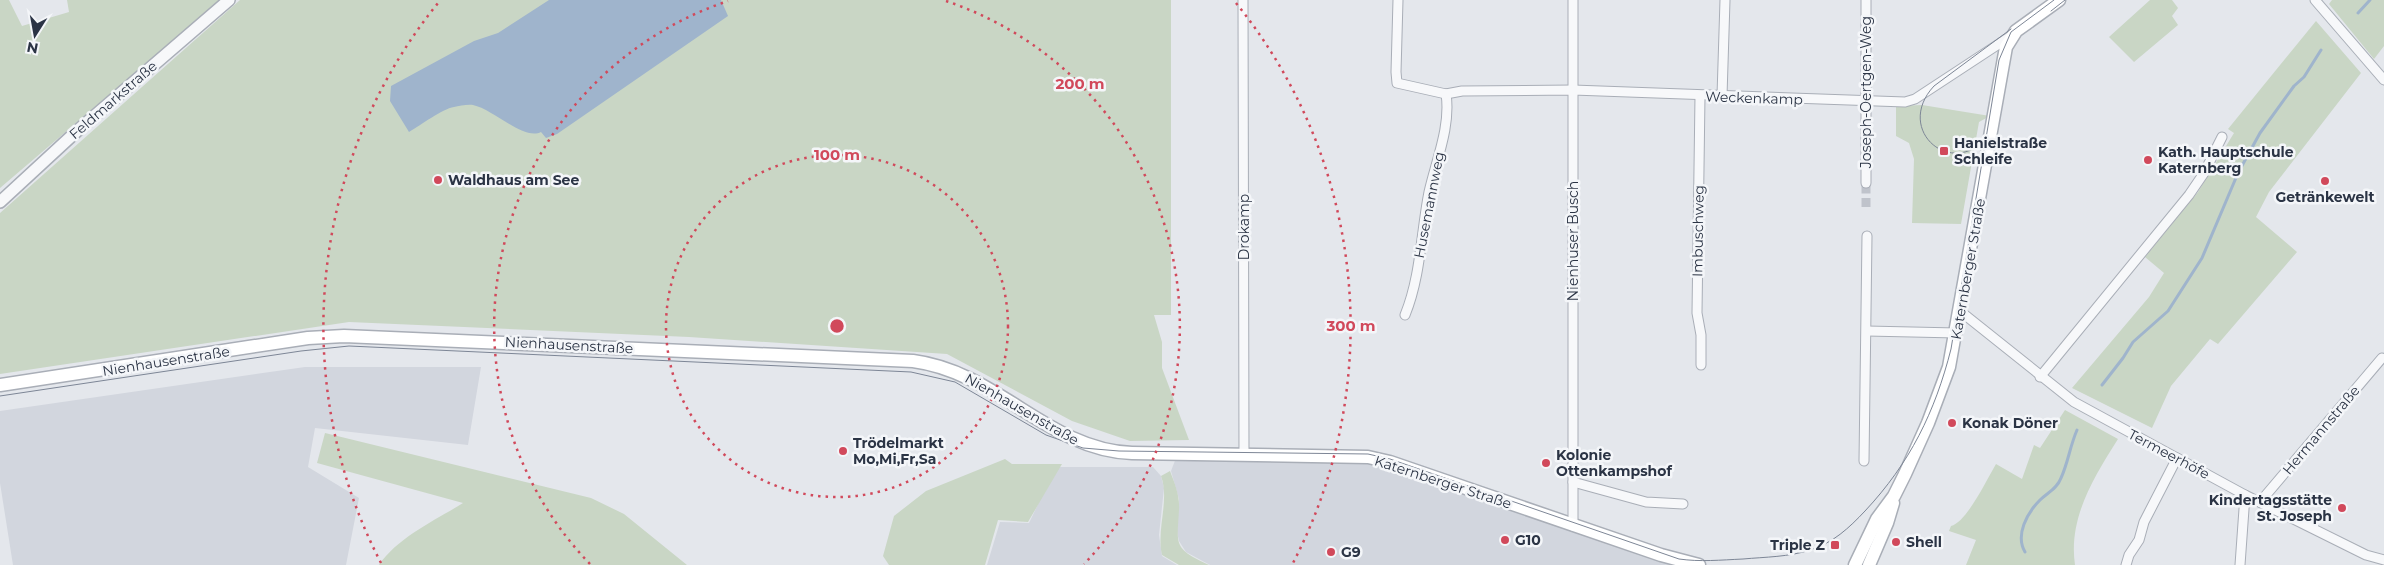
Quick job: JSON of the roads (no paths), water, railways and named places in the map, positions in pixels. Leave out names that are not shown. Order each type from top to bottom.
[{"type":"main road","points":[[2013,34],[2059,0]]},
{"type":"main road","name":"Katernberger Straße","points":[[1855,565],[1878,519],[1894,496],[1941,393],[1957,333],[2002,63],[2006,46],[2013,34]]},
{"type":"main road","name":"Nienhausenstraße","points":[[0,385],[308,338],[344,336],[913,361],[935,364],[971,378],[1061,434],[1087,445],[1119,453]]},
{"type":"main road","name":"Katernberger Straße","points":[[1119,453],[1347,456],[1380,460],[1661,555],[1699,565]]},
{"type":"main road","name":"Katernberger Straße","points":[[1869,565],[1888,523],[1894,496]]},
{"type":"street","name":"Feldmarkstraße","points":[[0,202],[77,131],[229,0]]},
{"type":"street","name":"Drokamp","points":[[1243,0],[1244,454]]},
{"type":"street","points":[[1398,0],[1396,72],[1398,83],[1446,94],[1462,91],[1574,90]]},
{"type":"street","name":"Nienhuser Busch","points":[[1573,0],[1573,526]]},
{"type":"street","points":[[1722,96],[1725,0]]},
{"type":"street","name":"Joseph-Oertgen-Weg","points":[[1866,0],[1866,183]]},
{"type":"street","points":[[2315,0],[2384,80]]},
{"type":"street","name":"Weckenkamp","points":[[1574,90],[1700,96],[1911,101],[2013,34]]},
{"type":"street","name":"Husemannweg","points":[[1405,314],[1414,291],[1429,193],[1448,114],[1446,94]]},
{"type":"street","name":"Imbuschweg","points":[[1700,96],[1697,313],[1701,336],[1701,365]]},
{"type":"street","points":[[2040,377],[2189,195],[2204,173],[2222,137]]},
{"type":"street","points":[[1864,461],[1867,236]]},
{"type":"street","name":"Termeerhöfe","points":[[1960,311],[2040,377],[2074,402],[2260,502],[2366,555],[2384,560]]},
{"type":"street","points":[[1867,331],[1957,333]]},
{"type":"street","name":"Hermannstraße","points":[[2260,502],[2382,358]]},
{"type":"street","points":[[2126,565],[2144,522],[2177,458]]},
{"type":"street","points":[[1572,482],[1646,502],[1683,504]]},
{"type":"street","points":[[2240,565],[2245,494]]},
{"type":"water","points":[[549,0],[721,0],[728,16],[557,134],[546,138],[541,132],[534,134],[526,132],[490,112],[471,105],[449,108],[409,132],[390,101],[391,86],[474,41],[498,33]]},
{"type":"waterway","points":[[2358,13],[2370,0]]},
{"type":"waterway","points":[[2102,385],[2133,342],[2168,311],[2202,258],[2238,173],[2260,133],[2294,86],[2304,77],[2321,50]]},
{"type":"waterway","points":[[2025,552],[2021,539],[2024,524],[2035,505],[2059,482],[2077,430]]},
{"type":"tunnel","points":[[1866,183],[1866,207]]},
{"type":"tram line","points":[[0,396],[301,351],[349,346],[911,372],[955,382],[1046,435],[1083,448],[1119,451],[1368,454],[1390,459],[1679,559],[1719,560],[1794,554],[1826,543],[1847,529],[1859,517],[1895,474],[1919,436],[1929,415],[1945,372],[1951,349],[1999,60],[2011,32],[2054,0]]},
{"type":"tram line","points":[[2051,11],[2065,0]]},
{"type":"tram line","points":[[1987,138],[1972,149],[1957,153],[1943,151],[1932,144],[1923,132],[1920,118],[1923,102],[1934,86],[2011,29]]},
{"type":"place","name":"Hanielstraße Schleife","points":[[1944,151]]},
{"type":"place","name":"Kath. Hauptschule Katernberg","points":[[2148,160]]},
{"type":"place","name":"Waldhaus am See","points":[[438,180]]},
{"type":"place","name":"Getränkewelt","points":[[2325,181]]},
{"type":"place","name":"Konak Döner","points":[[1952,423]]},
{"type":"place","name":"Trödelmarkt Mo,Mi,Fr,Sa","points":[[843,451]]},
{"type":"place","name":"Kolonie Ottenkampshof","points":[[1546,463]]},
{"type":"place","name":"Kindertagsstätte St. Joseph","points":[[2342,508]]},
{"type":"place","name":"G10","points":[[1505,540]]},
{"type":"place","name":"Shell","points":[[1896,542]]},
{"type":"place","name":"Triple Z","points":[[1835,545]]},
{"type":"place","name":"G9","points":[[1331,552]]}]
